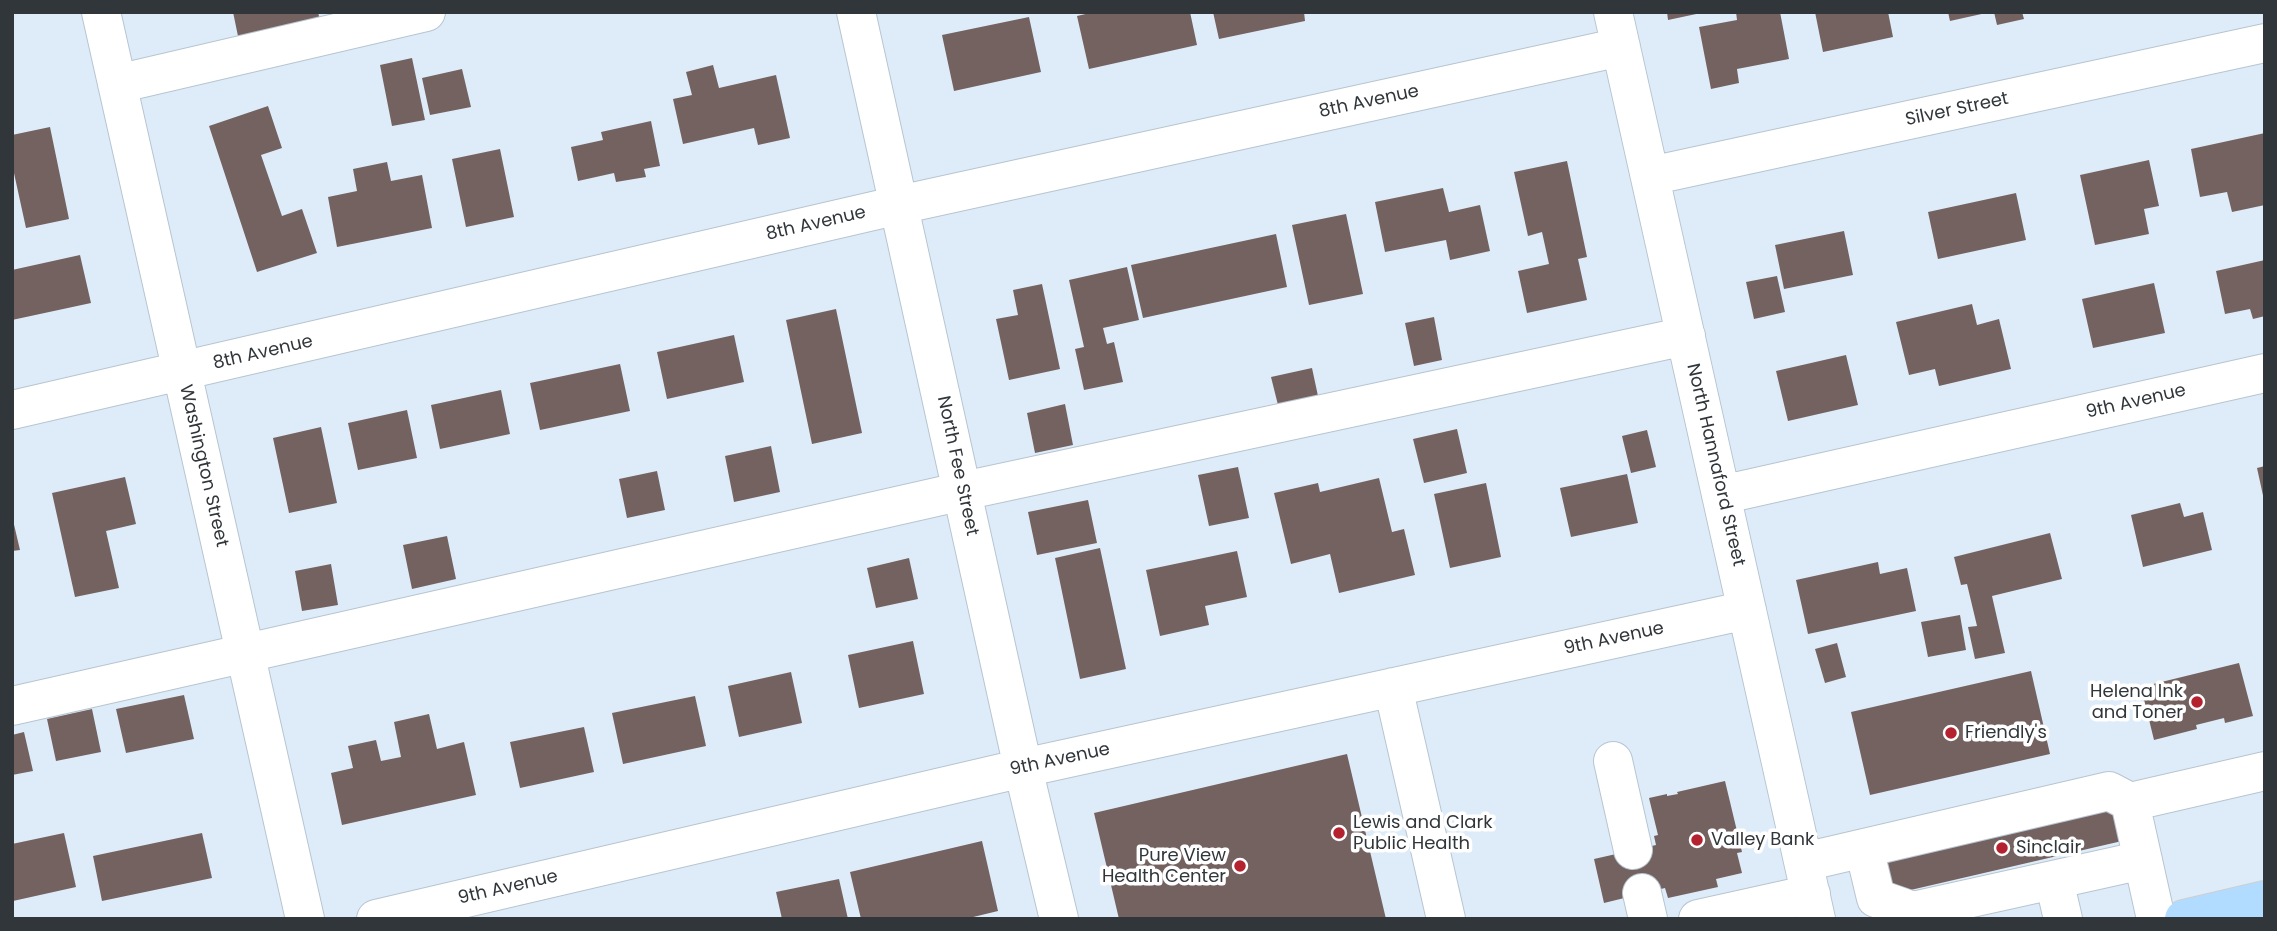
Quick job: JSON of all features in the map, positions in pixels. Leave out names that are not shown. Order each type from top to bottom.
[{"type":"highway","points":[[2183,919],[2265,900]]},
{"type":"street","name":"Washington Street","points":[[101,12],[306,919]]},
{"type":"street","points":[[117,84],[426,12]]},
{"type":"street","name":"North Fee Street","points":[[856,12],[1023,768],[1059,919]]},
{"type":"street","name":"8th Avenue","points":[[12,410],[899,205],[1617,29]]},
{"type":"street","name":"North Hannaford Street","points":[[1617,29],[1810,891]]},
{"type":"street","name":"Silver Street","points":[[1650,176],[2265,43]]},
{"type":"street","points":[[12,706],[963,491],[1686,336]]},
{"type":"street","name":"9th Avenue","points":[[1721,495],[2265,373]]},
{"type":"street","name":"9th Avenue","points":[[376,919],[1023,768],[1747,610]]},
{"type":"street","points":[[1393,687],[1446,919]]},
{"type":"street","points":[[1613,761],[1633,850]]},
{"type":"street","points":[[1698,919],[1810,891],[1864,848],[2109,791],[2130,802],[2263,778]]},
{"type":"street","points":[[2130,802],[2156,919]]},
{"type":"street","points":[[1864,848],[1876,898],[1913,911],[1935,913],[2054,880],[2143,860]]},
{"type":"street","points":[[2054,880],[2063,919]]},
{"type":"building","points":[[233,12],[318,12],[321,24],[239,41]]},
{"type":"building","points":[[1094,12],[1190,12],[1197,45],[1089,69],[1077,16]]},
{"type":"building","points":[[1213,12],[1304,12],[1305,21],[1219,39]]},
{"type":"building","points":[[1667,12],[1701,12],[1701,13],[1668,20]]},
{"type":"building","points":[[1736,12],[1780,12],[1789,59],[1737,69],[1739,83],[1711,89],[1699,27],[1737,20]]},
{"type":"building","points":[[1815,12],[1888,12],[1893,37],[1823,52]]},
{"type":"building","points":[[1948,12],[1986,12],[1986,13],[1950,21]]},
{"type":"building","points":[[1994,12],[2022,12],[2024,19],[1997,25]]},
{"type":"building","points":[[1029,17],[1041,72],[954,91],[942,35]]},
{"type":"building","points":[[412,58],[425,120],[392,126],[380,65]]},
{"type":"building","points":[[713,65],[719,88],[776,75],[790,138],[758,145],[754,128],[683,144],[673,99],[692,95],[686,72]]},
{"type":"building","points":[[462,69],[471,107],[430,115],[422,78]]},
{"type":"building","points":[[268,106],[282,148],[261,155],[282,216],[302,209],[317,253],[257,272],[209,126]]},
{"type":"building","points":[[651,121],[660,166],[644,169],[646,177],[616,182],[614,173],[578,181],[571,147],[603,140],[601,132]]},
{"type":"building","points":[[50,127],[69,219],[26,228],[12,164],[12,135]]},
{"type":"building","points":[[2265,133],[2265,205],[2232,212],[2227,192],[2200,197],[2191,149]]},
{"type":"building","points":[[500,149],[514,217],[466,227],[452,159]]},
{"type":"building","points":[[2149,160],[2159,206],[2144,209],[2149,234],[2095,245],[2080,175]]},
{"type":"building","points":[[1567,161],[1587,257],[1578,259],[1587,300],[1527,313],[1518,271],[1549,264],[1542,232],[1528,236],[1514,172]]},
{"type":"building","points":[[387,162],[391,181],[422,175],[432,228],[337,247],[328,197],[357,191],[353,169]]},
{"type":"building","points":[[1443,188],[1449,212],[1480,205],[1490,251],[1450,260],[1446,240],[1385,252],[1375,202]]},
{"type":"building","points":[[2016,193],[2026,240],[1938,259],[1928,212]]},
{"type":"building","points":[[1346,214],[1363,294],[1309,305],[1292,225]]},
{"type":"building","points":[[1844,231],[1853,275],[1784,289],[1775,245]]},
{"type":"building","points":[[1276,234],[1287,287],[1143,318],[1131,265]]},
{"type":"building","points":[[80,255],[91,303],[12,320],[12,270]]},
{"type":"building","points":[[2265,260],[2265,316],[2253,319],[2250,309],[2225,314],[2216,271]]},
{"type":"building","points":[[1127,267],[1139,320],[1103,328],[1107,344],[1114,342],[1123,382],[1084,390],[1075,349],[1084,347],[1069,280]]},
{"type":"building","points":[[1777,276],[1785,312],[1754,319],[1746,282]]},
{"type":"building","points":[[2154,283],[2165,333],[2093,348],[2082,299]]},
{"type":"building","points":[[1042,284],[1060,369],[1009,380],[996,319],[1018,315],[1013,290]]},
{"type":"building","points":[[1972,304],[1977,325],[1999,319],[2011,369],[1939,386],[1935,369],[1909,375],[1896,322]]},
{"type":"building","points":[[836,309],[862,433],[812,444],[786,320]]},
{"type":"building","points":[[1434,317],[1442,360],[1414,366],[1405,323]]},
{"type":"building","points":[[734,335],[744,382],[667,399],[657,352]]},
{"type":"building","points":[[1846,355],[1858,405],[1788,421],[1776,371]]},
{"type":"building","points":[[620,364],[630,411],[540,430],[530,383]]},
{"type":"building","points":[[1312,368],[1318,396],[1278,405],[1271,377]]},
{"type":"building","points":[[501,390],[510,434],[440,449],[431,405]]},
{"type":"building","points":[[1065,404],[1073,445],[1035,453],[1027,413]]},
{"type":"building","points":[[407,410],[417,458],[358,470],[348,423]]},
{"type":"building","points":[[321,427],[337,503],[289,513],[273,438]]},
{"type":"building","points":[[1457,429],[1467,473],[1424,483],[1413,439]]},
{"type":"building","points":[[1647,430],[1656,467],[1631,473],[1622,436]]},
{"type":"building","points":[[771,446],[780,492],[734,502],[725,456]]},
{"type":"building","points":[[2265,466],[2265,500],[2264,500],[2257,468]]},
{"type":"building","points":[[1238,467],[1249,518],[1209,526],[1198,475]]},
{"type":"building","points":[[657,471],[665,510],[627,518],[619,479]]},
{"type":"building","points":[[1627,474],[1638,523],[1571,537],[1560,488]]},
{"type":"building","points":[[125,477],[136,524],[106,531],[119,588],[75,597],[52,493]]},
{"type":"building","points":[[1379,478],[1392,532],[1404,529],[1415,575],[1339,593],[1330,554],[1291,564],[1274,493],[1318,483],[1320,492]]},
{"type":"building","points":[[1486,483],[1501,557],[1450,568],[1434,494]]},
{"type":"building","points":[[1088,500],[1097,543],[1037,555],[1028,512]]},
{"type":"building","points":[[2180,503],[2184,517],[2203,512],[2212,550],[2143,567],[2131,515]]},
{"type":"building","points":[[12,516],[20,550],[12,551]]},
{"type":"building","points":[[2050,533],[2062,579],[1992,596],[2005,653],[1975,659],[1968,627],[1977,626],[1967,584],[1961,585],[1954,557]]},
{"type":"building","points":[[447,536],[456,579],[412,589],[403,545]]},
{"type":"building","points":[[1100,548],[1126,669],[1080,679],[1055,558]]},
{"type":"building","points":[[1237,551],[1247,597],[1205,606],[1209,625],[1160,636],[1146,570]]},
{"type":"building","points":[[909,558],[918,599],[876,608],[867,568]]},
{"type":"building","points":[[1878,562],[1880,574],[1907,568],[1916,611],[1808,634],[1796,580]]},
{"type":"building","points":[[331,564],[338,605],[302,611],[295,571]]},
{"type":"building","points":[[1960,615],[1966,650],[1928,657],[1921,622]]},
{"type":"building","points":[[913,641],[924,694],[859,708],[848,655]]},
{"type":"building","points":[[1837,643],[1846,677],[1825,683],[1815,649]]},
{"type":"building","name":"Helena Ink and Toner","points":[[2239,663],[2253,716],[2225,723],[2224,718],[2196,725],[2197,729],[2154,740],[2141,687]]},
{"type":"building","name":"Friendly's","points":[[2031,671],[2050,754],[1870,795],[1851,712]]},
{"type":"building","points":[[791,672],[802,723],[739,737],[728,686]]},
{"type":"building","points":[[184,695],[194,739],[126,753],[116,709]]},
{"type":"building","points":[[695,696],[706,746],[623,764],[612,713]]},
{"type":"building","points":[[92,709],[101,752],[56,761],[47,719]]},
{"type":"building","points":[[429,714],[437,749],[464,742],[476,795],[342,825],[331,773],[353,768],[348,746],[376,740],[381,761],[401,757],[394,722]]},
{"type":"building","points":[[584,727],[594,772],[520,788],[510,742]]},
{"type":"building","points":[[24,732],[33,771],[12,775],[12,735]]},
{"type":"building","name":"Pure View Health Center","points":[[1347,754],[1386,919],[1119,919],[1094,813]]},
{"type":"building","name":"Valley Bank","points":[[1725,781],[1742,852],[1737,853],[1742,873],[1716,879],[1718,887],[1668,898],[1665,888],[1604,903],[1594,859],[1656,845],[1654,836],[1658,835],[1649,798],[1678,794],[1677,792]]},
{"type":"building","name":"Sinclair","points":[[2111,805],[2122,841],[1889,895],[1876,860]]},
{"type":"building","points":[[64,833],[76,887],[13,901],[12,844]]},
{"type":"building","points":[[202,833],[212,878],[102,901],[93,856]]},
{"type":"building","points":[[982,841],[998,911],[965,919],[861,919],[850,872]]},
{"type":"building","points":[[839,879],[848,919],[782,919],[776,892]]},
{"type":"place","name":"Helena Ink and Toner","points":[[2197,702]]},
{"type":"place","name":"Friendly's","points":[[1951,733]]},
{"type":"place","name":"Lewis and Clark Public Health","points":[[1339,833]]},
{"type":"place","name":"Valley Bank","points":[[1697,840]]},
{"type":"place","name":"Sinclair","points":[[2002,848]]},
{"type":"place","name":"Pure View Health Center","points":[[1240,866]]}]
